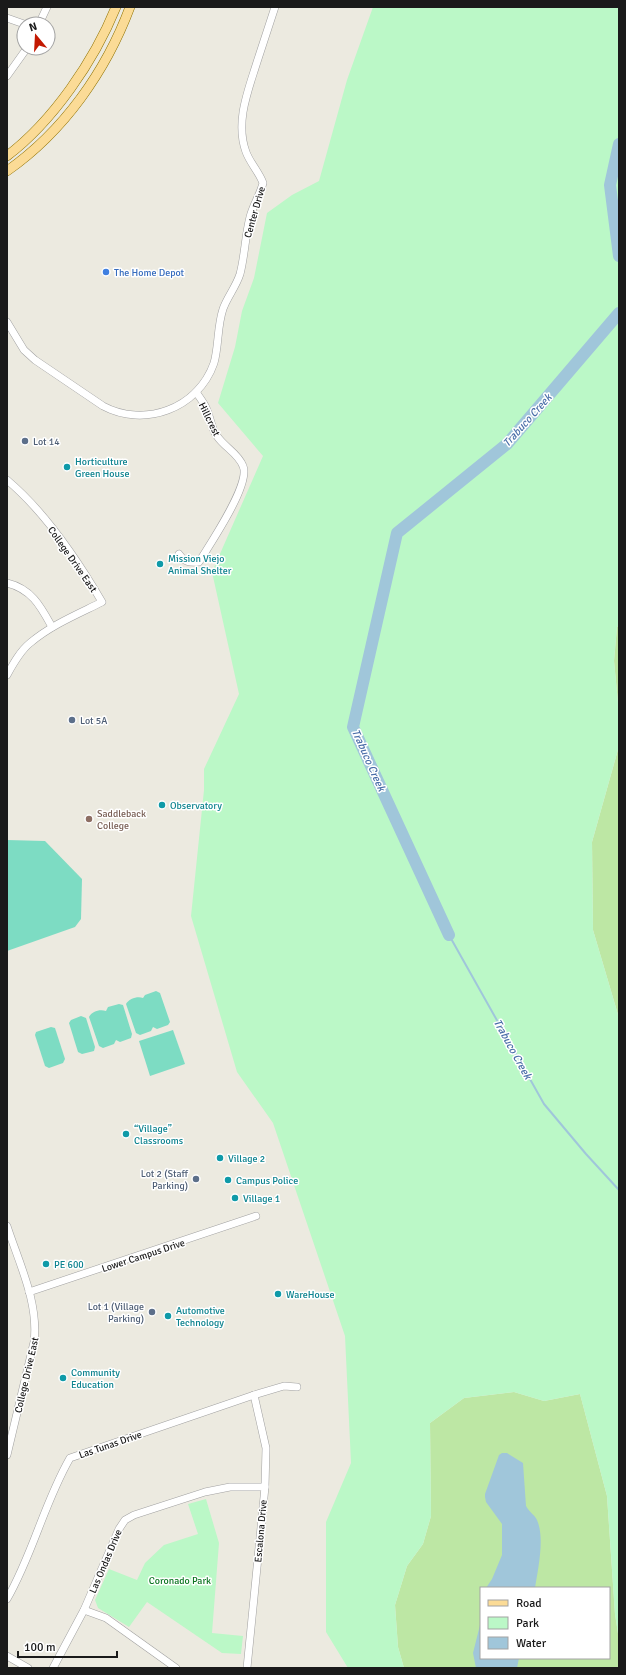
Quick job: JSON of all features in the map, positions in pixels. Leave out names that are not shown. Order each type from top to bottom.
[{"type":"main road","points":[[7,156],[33,132],[60,102],[88,63],[108,28],[116,7]]},
{"type":"main road","points":[[7,171],[42,143],[70,112],[100,71],[120,33],[130,7]]},
{"type":"street","name":"Center Drive","points":[[196,392],[205,381],[214,363],[219,323],[223,308],[240,274],[251,213],[262,191],[263,183],[246,152],[242,137],[242,119],[246,97],[275,7]]},
{"type":"street","points":[[7,76],[21,56]]},
{"type":"street","name":"Hillcrest","points":[[7,322],[24,350],[35,360],[114,412],[139,416],[153,415],[181,405],[196,392],[207,410],[210,423],[217,436],[239,458],[244,467],[245,476],[240,491],[199,562],[190,563],[179,554]]},
{"type":"street","name":"College Drive East","points":[[7,480],[35,508],[55,533],[86,574],[102,602],[52,627],[30,643],[23,650],[7,675]]},
{"type":"street","points":[[7,583],[29,593],[38,603],[52,627]]},
{"type":"street","name":"Lower Campus Drive","points":[[29,1292],[256,1216]]},
{"type":"street","name":"College Drive East","points":[[7,1226],[29,1292],[35,1319],[35,1330],[7,1455]]},
{"type":"street","name":"Las Tunas Drive","points":[[7,1599],[18,1580],[58,1479],[70,1458],[254,1395],[284,1386],[297,1388]]},
{"type":"street","name":"Escalona Drive","points":[[248,1668],[265,1487],[266,1448],[254,1395]]},
{"type":"street","name":"Las Ondas Drive","points":[[53,1668],[84,1610],[119,1529],[125,1520],[134,1515],[205,1492],[230,1487],[265,1487]]},
{"type":"street","points":[[84,1610],[106,1618],[176,1668]]},
{"type":"street","points":[[7,1656],[28,1668]]},
{"type":"green space","points":[[373,7],[619,7],[619,625],[617,627],[614,661],[619,713],[619,746],[592,842],[593,930],[619,1018],[619,1640],[615,1614],[607,1496],[580,1394],[544,1401],[514,1392],[464,1398],[430,1423],[431,1516],[423,1544],[407,1566],[395,1605],[398,1647],[404,1668],[348,1668],[326,1632],[326,1522],[351,1463],[345,1336],[273,1123],[237,1072],[191,916],[204,790],[204,769],[239,694],[212,572],[263,456],[218,403],[235,347],[242,311],[254,278],[267,213],[292,195],[319,181],[347,80]]},
{"type":"green space","points":[[619,625],[619,713],[614,661],[617,627]]},
{"type":"green space","points":[[619,746],[619,1018],[593,930],[592,842]]},
{"type":"green space","points":[[7,840],[45,841],[82,879],[81,919],[75,927],[7,951]]},
{"type":"green space","points":[[156,991],[160,993],[170,1022],[168,1025],[157,1029],[153,1027],[151,1031],[140,1035],[136,1033],[126,1004],[133,998],[143,998],[145,995]]},
{"type":"green space","points":[[119,1004],[123,1005],[132,1034],[131,1038],[120,1042],[116,1040],[114,1044],[103,1048],[99,1046],[89,1017],[94,1012],[99,1010],[106,1011],[108,1007]]},
{"type":"green space","points":[[81,1016],[86,1018],[95,1047],[94,1051],[82,1054],[78,1052],[69,1023],[71,1020]]},
{"type":"green space","points":[[51,1027],[55,1028],[65,1059],[63,1063],[49,1068],[45,1066],[35,1035],[36,1032]]},
{"type":"green space","points":[[173,1030],[185,1064],[150,1076],[139,1041]]},
{"type":"green space","points":[[514,1392],[544,1401],[580,1394],[607,1496],[615,1614],[619,1640],[619,1668],[404,1668],[398,1647],[395,1605],[407,1566],[423,1544],[431,1516],[430,1423],[464,1398]]},
{"type":"green space","name":"Coronado Park","points":[[206,1499],[219,1543],[212,1633],[243,1636],[241,1654],[222,1653],[147,1602],[129,1627],[98,1608],[95,1600],[109,1569],[137,1580],[145,1563],[164,1545],[198,1534],[188,1504]]},
{"type":"water","points":[[502,1453],[507,1453],[523,1463],[526,1506],[536,1518],[539,1527],[541,1544],[535,1587],[487,1587],[492,1579],[502,1555],[502,1524],[486,1502],[485,1497],[499,1455]]},
{"type":"water","points":[[480,1625],[480,1659],[519,1659],[517,1668],[476,1668],[473,1653]]},
{"type":"waterway","name":"Trabuco Creek","points":[[619,144],[610,185],[619,256]]},
{"type":"waterway","name":"Trabuco Creek","points":[[449,935],[353,727],[397,533],[507,444],[619,313]]},
{"type":"waterway","name":"Trabuco Creek","points":[[449,935],[544,1104],[586,1154],[619,1190]]},
{"type":"place","name":"The Home Depot","points":[[106,272]]},
{"type":"place","name":"Lot 14","points":[[25,441]]},
{"type":"place","name":"Horticulture Green House","points":[[67,467]]},
{"type":"place","name":"Mission Viejo Animal Shelter","points":[[160,564]]},
{"type":"place","name":"Lot 5A","points":[[72,720]]},
{"type":"place","name":"Observatory","points":[[162,805]]},
{"type":"place","name":"Saddleback College","points":[[89,819]]},
{"type":"place","name":"“Village” Classrooms","points":[[126,1134]]},
{"type":"place","name":"Village 2","points":[[220,1158]]},
{"type":"place","name":"Lot 2 (Staff Parking)","points":[[196,1179]]},
{"type":"place","name":"Campus Police","points":[[228,1180]]},
{"type":"place","name":"Village 1","points":[[235,1198]]},
{"type":"place","name":"PE 600","points":[[46,1264]]},
{"type":"place","name":"WareHouse","points":[[278,1294]]},
{"type":"place","name":"Lot 1 (Village Parking)","points":[[152,1312]]},
{"type":"place","name":"Automotive Technology","points":[[168,1316]]},
{"type":"place","name":"Community Education","points":[[63,1378]]}]
